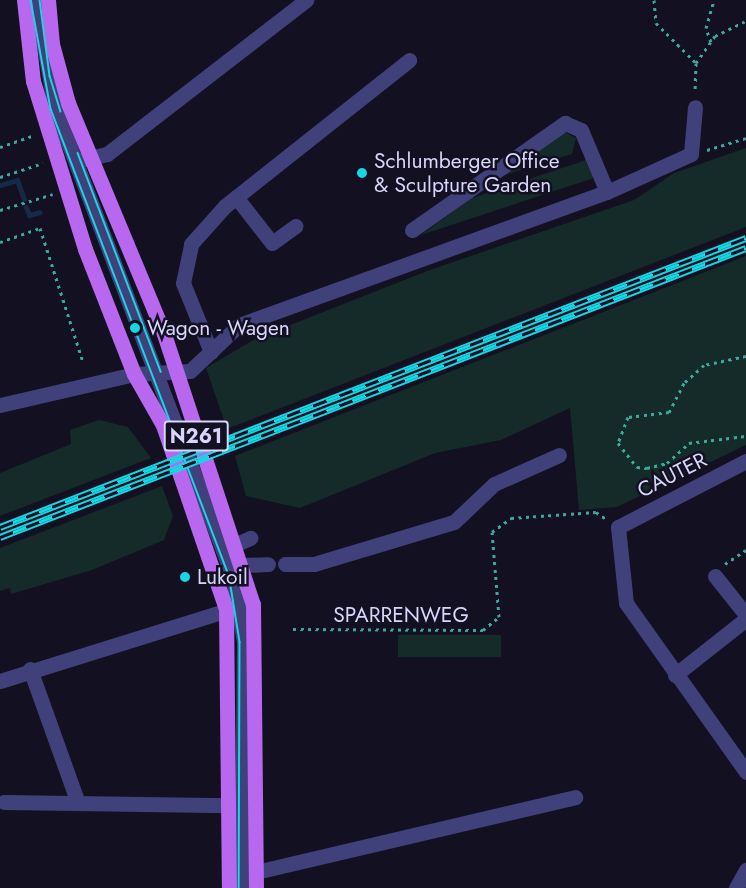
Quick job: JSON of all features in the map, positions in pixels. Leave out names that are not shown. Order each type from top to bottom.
[{"type":"main road","name":"N261","points":[[24,0],[33,81],[58,152],[85,249],[134,374],[243,565],[230,805],[229,888]]},
{"type":"main road","name":"N261","points":[[48,0],[58,73],[178,375],[231,546],[240,606],[256,888]]},
{"type":"street","points":[[36,0],[46,77],[158,374],[231,546]]},
{"type":"street","points":[[58,152],[76,158],[93,159],[306,0]]},
{"type":"street","points":[[211,352],[183,283],[191,244],[236,197],[409,60]]},
{"type":"street","points":[[0,405],[134,374],[178,375],[211,352],[239,325],[607,192],[688,150],[695,107]]},
{"type":"street","points":[[412,230],[550,127],[565,123],[581,130],[607,192]]},
{"type":"street","points":[[236,197],[272,243],[295,226]]},
{"type":"street","points":[[285,564],[325,561],[454,522],[494,484],[559,455]]},
{"type":"street","name":"CAUTER","points":[[618,527],[746,461]]},
{"type":"street","points":[[618,527],[626,603],[746,772]]},
{"type":"street","points":[[243,565],[268,564]]},
{"type":"street","points":[[715,576],[746,615]]},
{"type":"street","points":[[0,681],[30,669],[240,606],[243,888]]},
{"type":"street","points":[[675,675],[746,619]]},
{"type":"street","points":[[30,669],[78,803]]},
{"type":"street","points":[[256,872],[575,797]]},
{"type":"street","points":[[4,802],[230,805]]},
{"type":"street","points":[[736,888],[746,870]]},
{"type":"path","points":[[654,0],[656,23],[696,63]]},
{"type":"path","points":[[711,42],[706,18],[714,0]]},
{"type":"path","points":[[695,107],[696,63],[711,42],[746,21]]},
{"type":"path","points":[[0,147],[30,136]]},
{"type":"path","points":[[688,150],[714,148],[746,138]]},
{"type":"path","points":[[709,143],[714,148]]},
{"type":"path","points":[[0,177],[38,165]]},
{"type":"path","points":[[0,210],[50,194]]},
{"type":"path","points":[[0,242],[39,228],[83,362]]},
{"type":"path","points":[[746,356],[704,365],[684,383],[669,412],[628,417],[618,443],[637,467],[647,468],[667,463],[689,442],[746,436]]},
{"type":"path","name":"SPARRENWEG","points":[[293,629],[483,630],[500,617],[492,532],[511,518],[596,512],[618,527]]},
{"type":"path","points":[[715,576],[746,550]]},
{"type":"green space","points":[[562,131],[576,138],[572,154],[501,176]]},
{"type":"green space","points":[[746,148],[746,227],[227,429],[206,368],[255,339],[427,271],[634,200],[674,173]]},
{"type":"green space","points":[[589,159],[597,177],[421,235],[472,198]]},
{"type":"green space","points":[[746,256],[746,445],[617,507],[579,510],[570,408],[501,440],[435,453],[300,508],[246,496],[235,456]]},
{"type":"green space","points":[[99,420],[128,427],[151,458],[0,516],[0,473],[71,444],[70,430]]},
{"type":"green space","points":[[162,486],[173,516],[164,540],[92,570],[11,594],[10,588],[0,591],[0,548]]},
{"type":"green space","points":[[398,635],[501,635],[501,657],[398,657]]},
{"type":"waterway","points":[[0,185],[17,180],[24,199]]},
{"type":"waterway","points":[[26,207],[29,215],[40,212]]},
{"type":"tram line","points":[[31,0],[51,109],[229,574],[240,642],[239,888]]},
{"type":"tram line","points":[[40,0],[50,76],[61,111]]},
{"type":"tram line","points":[[78,153],[161,372]]},
{"type":"railway","points":[[0,527],[746,238]]},
{"type":"railway","points":[[0,537],[746,248]]},
{"type":"place","name":"Schlumberger Office & Sculpture Garden","points":[[362,173]]},
{"type":"place","name":"Wagon - Wagen","points":[[135,328]]},
{"type":"place","name":"Lukoil","points":[[185,577]]}]
